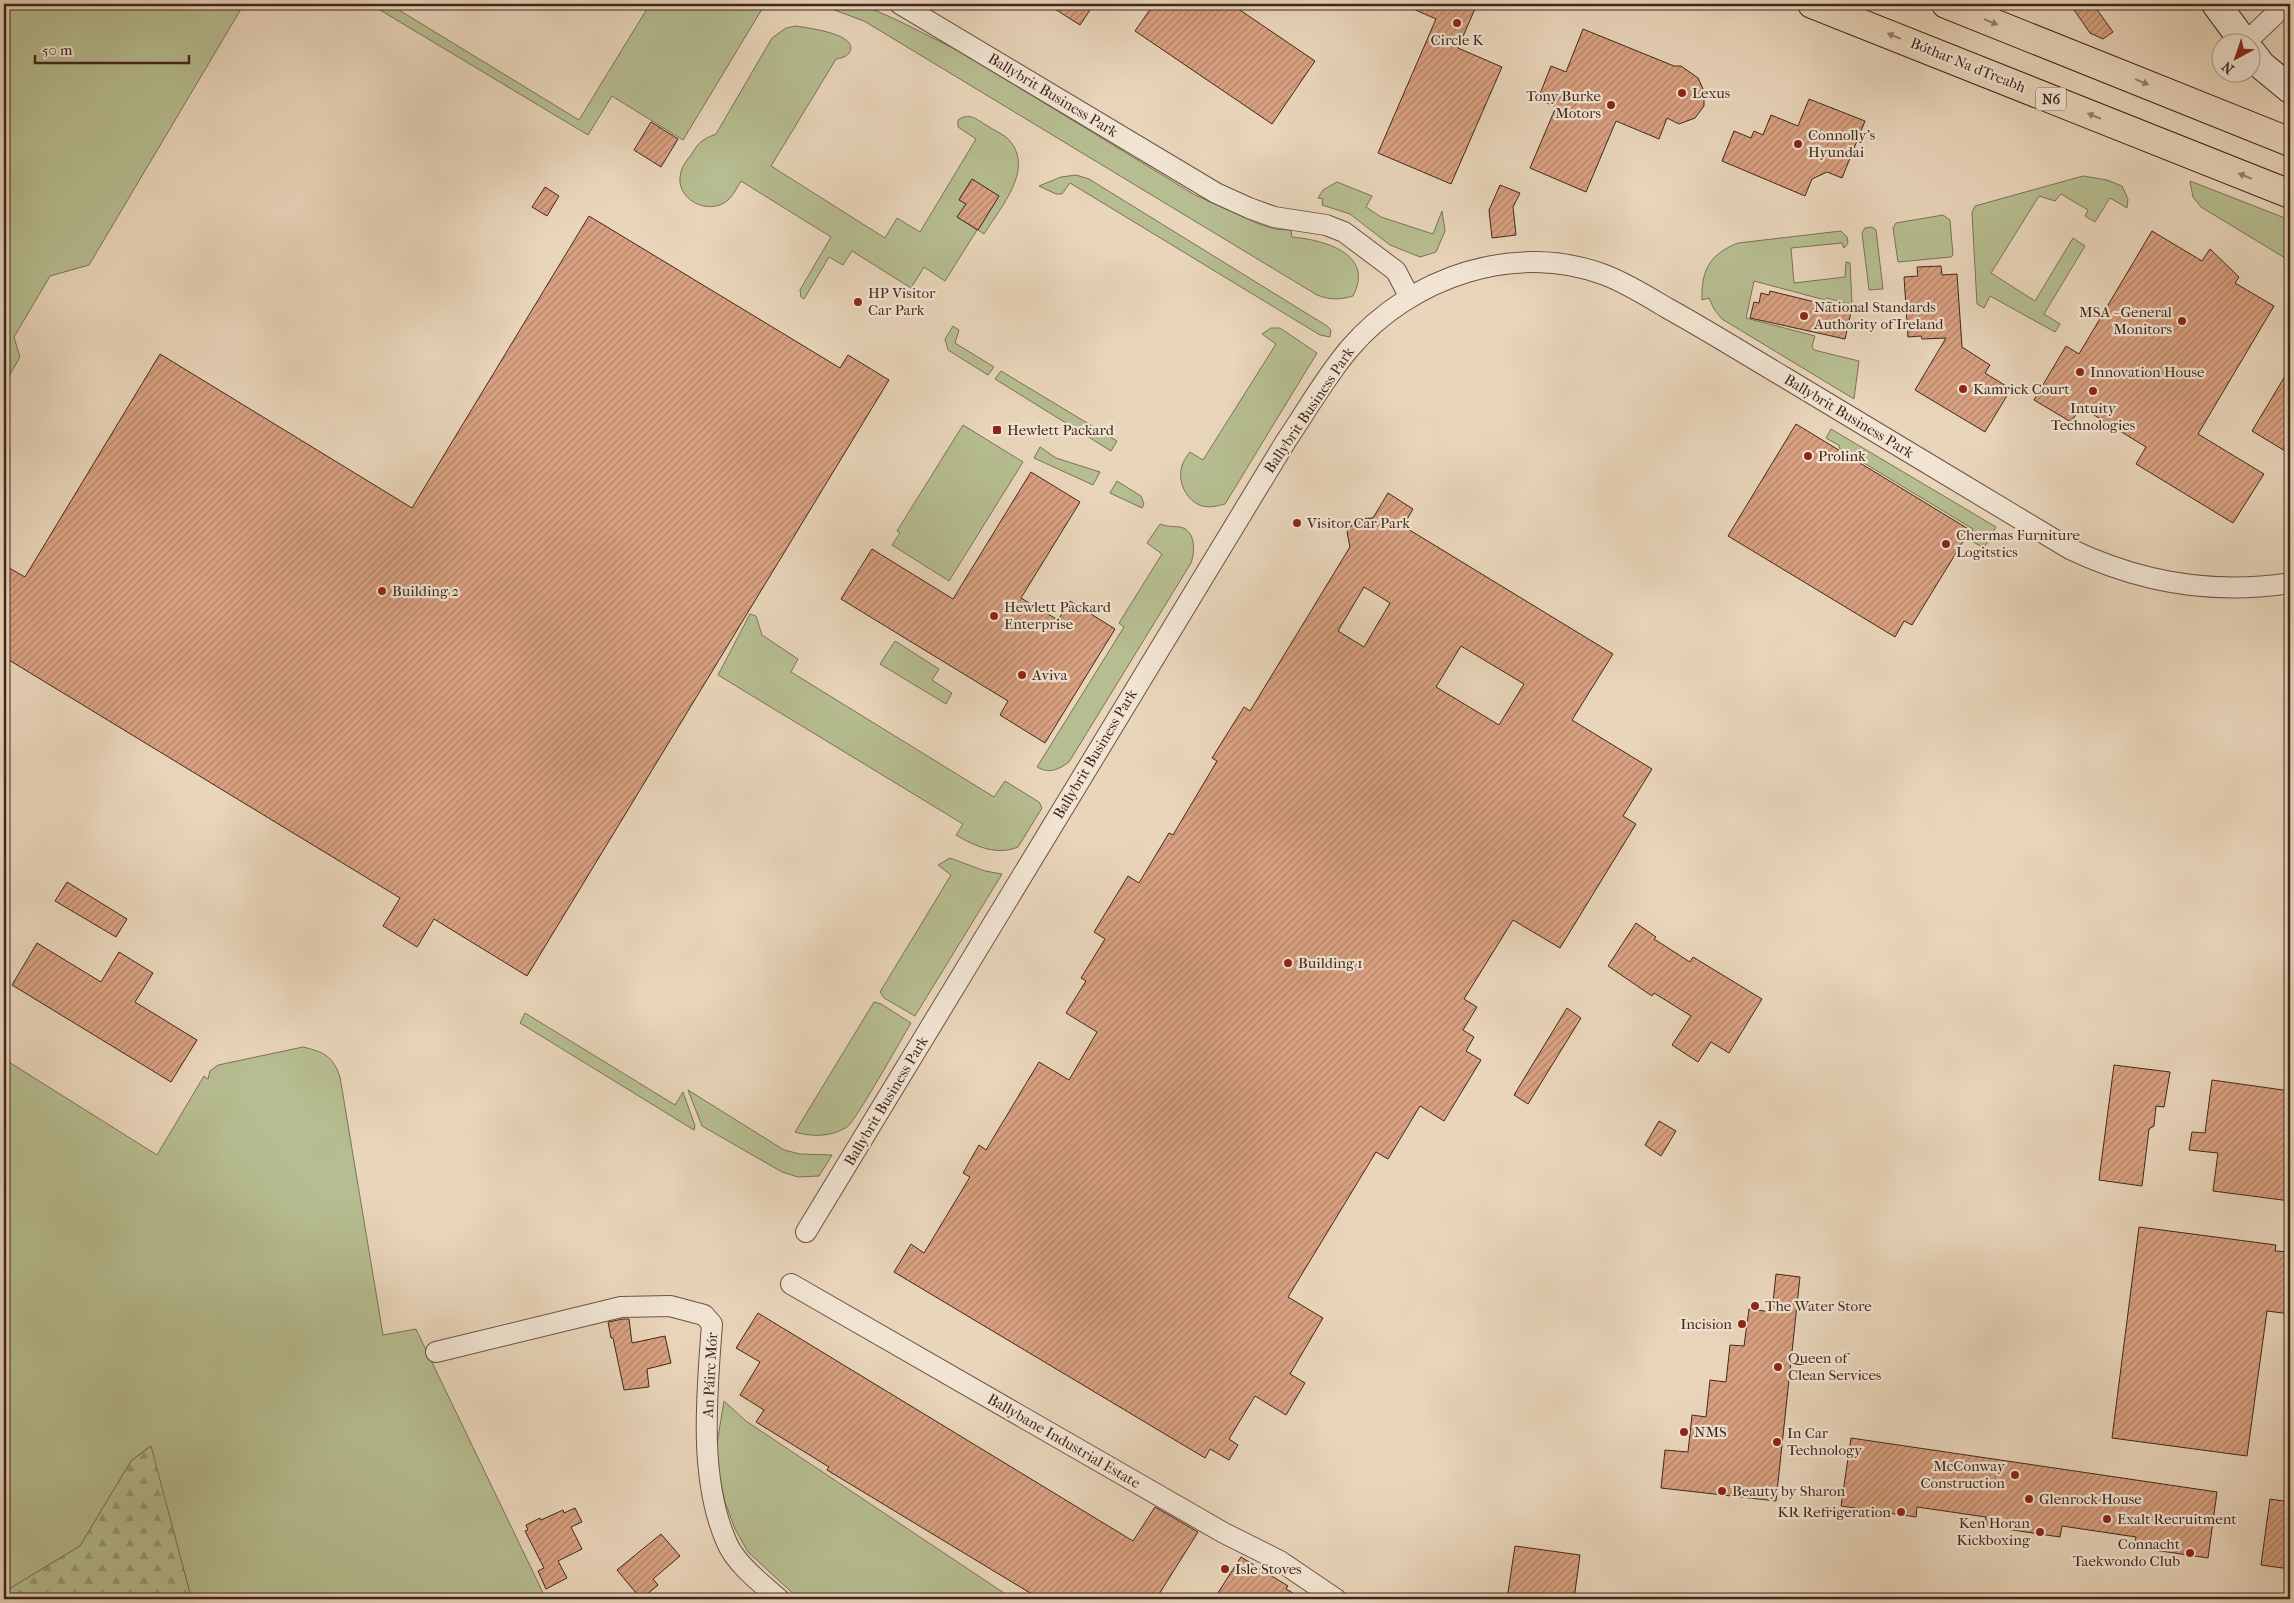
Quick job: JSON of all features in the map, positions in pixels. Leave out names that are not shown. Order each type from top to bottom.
[{"type":"highway","name":"Bóthar Na dTreabh","points":[[1812,4],[2290,194]]},
{"type":"highway","points":[[1946,4],[2290,142]]},
{"type":"main road","points":[[2216,4],[2237,32]]},
{"type":"main road","points":[[2262,66],[2290,89]]},
{"type":"street","name":"Ballybrit Business Park","points":[[900,4],[1216,193],[1274,217],[1326,225],[1344,232],[1396,271],[1409,296]]},
{"type":"street","points":[[2256,32],[2286,4]]},
{"type":"street","name":"Ballybrit Business Park","points":[[806,1232],[1286,441],[1349,348],[1380,318],[1409,296],[1456,275],[1516,263],[1545,263],[1589,270],[1636,290],[1682,316],[2070,549],[2091,559],[2142,576],[2196,586],[2254,587],[2290,583]]},
{"type":"street","name":"Ballybane Industrial Estate","points":[[791,1284],[1224,1533],[1280,1561],[1336,1599]]},
{"type":"street","name":"An Páirc Mór","points":[[436,1352],[621,1307],[670,1306],[704,1315],[712,1324],[706,1459],[714,1498],[728,1544],[748,1571],[779,1599]]},
{"type":"green space","points":[[4,4],[244,4],[89,265],[50,276],[14,337],[20,357],[4,385]]},
{"type":"green space","points":[[370,4],[389,4],[579,120],[650,4],[765,4],[683,140],[612,96],[588,135]]},
{"type":"green space","points":[[818,4],[861,4],[897,20],[959,51],[1195,195],[1259,224],[1275,229],[1291,230],[1292,237],[1319,242],[1343,252],[1352,260],[1357,269],[1358,282],[1353,296],[1335,299],[1317,295],[864,21]]},
{"type":"green space","points":[[796,26],[836,35],[849,43],[851,48],[847,55],[836,59],[771,166],[885,238],[897,218],[920,232],[976,139],[958,127],[958,120],[969,116],[976,119],[1006,137],[1015,148],[1018,161],[1013,187],[984,234],[978,230],[999,196],[972,179],[959,199],[966,204],[957,217],[977,230],[945,281],[924,267],[911,288],[852,251],[843,265],[829,257],[804,299],[801,297],[800,290],[831,237],[741,181],[728,200],[712,207],[694,202],[682,190],[680,182],[681,172],[686,161],[701,142],[716,134],[772,38],[786,28]]},
{"type":"green space","points":[[1076,175],[1089,179],[1327,326],[1331,330],[1330,337],[1320,335],[1070,183],[1062,194],[1056,194],[1039,186],[1061,177]]},
{"type":"green space","points":[[2083,176],[2107,180],[2122,186],[2128,199],[2127,208],[2110,198],[2095,222],[2085,216],[2088,210],[2061,194],[2055,201],[2039,196],[1991,273],[2035,301],[2073,238],[2085,246],[2044,314],[2060,324],[2055,332],[1990,296],[1984,308],[1977,304],[1972,213],[1975,206]]},
{"type":"green space","points":[[2190,181],[2290,220],[2290,261],[2201,207],[2193,197]]},
{"type":"green space","points":[[1337,182],[1372,196],[1366,207],[1381,217],[1433,234],[1442,211],[1445,231],[1436,252],[1420,257],[1390,245],[1350,214],[1322,205],[1323,199],[1318,198],[1323,190]]},
{"type":"green space","points":[[1943,215],[1950,220],[1953,255],[1951,257],[1898,262],[1893,228],[1896,223]]},
{"type":"green space","points":[[1872,227],[1876,230],[1883,289],[1869,290],[1862,233],[1865,228]]},
{"type":"green space","points":[[1841,231],[1847,237],[1848,243],[1844,248],[1842,243],[1791,248],[1794,283],[1845,277],[1846,262],[1850,263],[1852,305],[1827,298],[1825,300],[1754,281],[1746,318],[1815,336],[1812,346],[1814,350],[1859,361],[1854,399],[1722,319],[1714,309],[1709,298],[1702,300],[1703,280],[1709,264],[1720,252],[1728,247],[1738,243]]},
{"type":"green space","points":[[953,326],[959,330],[955,343],[994,367],[988,375],[948,350],[945,339]]},
{"type":"green space","points":[[1271,328],[1280,328],[1317,353],[1225,504],[1211,507],[1202,506],[1191,500],[1184,490],[1181,478],[1183,464],[1190,452],[1203,460],[1276,344],[1262,334]]},
{"type":"green space","points":[[1001,371],[1117,441],[1111,451],[995,379]]},
{"type":"green space","points":[[963,425],[1023,462],[949,581],[892,545],[900,533],[897,531]]},
{"type":"green space","points":[[1831,429],[1996,527],[1984,548],[1968,539],[1973,529],[1839,448],[1840,446],[1826,438]]},
{"type":"green space","points":[[1040,447],[1056,458],[1100,472],[1093,485],[1034,458]]},
{"type":"green space","points":[[1117,481],[1141,496],[1144,504],[1142,508],[1110,493]]},
{"type":"green space","points":[[1160,524],[1180,527],[1189,532],[1193,542],[1191,563],[1069,762],[1049,771],[1041,769],[1037,767],[1124,627],[1119,623],[1162,554],[1147,543]]},
{"type":"green space","points":[[750,614],[756,616],[762,635],[798,659],[791,672],[994,797],[1005,781],[1039,802],[1042,808],[1018,847],[1010,850],[994,850],[978,846],[956,835],[963,824],[718,675]]},
{"type":"green space","points":[[895,641],[939,669],[932,680],[952,693],[946,704],[880,664]]},
{"type":"green space","points":[[950,858],[985,871],[1002,874],[915,1016],[884,998],[880,992],[951,875],[938,865]]},
{"type":"green space","points":[[874,1002],[881,1004],[911,1023],[868,1096],[852,1122],[835,1133],[808,1135],[795,1132]]},
{"type":"green space","points":[[525,1013],[675,1105],[683,1092],[695,1126],[694,1130],[520,1023]]},
{"type":"green space","points":[[303,1047],[327,1056],[334,1064],[340,1077],[383,1335],[416,1329],[546,1599],[189,1599],[191,1597],[150,1446],[131,1461],[80,1546],[4,1592],[4,1059],[157,1155],[204,1076],[208,1079],[210,1071],[218,1065]]},
{"type":"green space","points":[[688,1090],[784,1150],[800,1154],[832,1155],[819,1176],[798,1177],[782,1172],[702,1126]]},
{"type":"green space","points":[[724,1401],[746,1421],[1013,1599],[799,1599],[748,1552],[735,1529],[725,1502],[715,1456]]},
{"type":"green space","points":[[151,1446],[191,1597],[189,1599],[4,1599],[4,1592],[80,1546],[131,1461]]},
{"type":"building","points":[[1047,4],[1094,4],[1080,25]]},
{"type":"building","points":[[1154,4],[1231,4],[1315,61],[1272,124],[1135,31]]},
{"type":"building","points":[[1402,4],[1477,4],[1458,48],[1502,67],[1451,184],[1378,153],[1436,19]]},
{"type":"building","points":[[2070,4],[2093,4],[2113,32],[2103,39],[2090,33]]},
{"type":"building","points":[[1583,29],[1674,66],[1681,66],[1698,78],[1704,91],[1704,106],[1695,118],[1679,124],[1667,118],[1659,139],[1616,121],[1586,192],[1530,168],[1556,107],[1538,99],[1551,66],[1566,72]]},
{"type":"building","points":[[1809,99],[1865,121],[1842,178],[1827,172],[1812,179],[1805,196],[1722,161],[1734,131],[1751,138],[1754,131],[1763,135],[1771,115],[1798,126]]},
{"type":"building","points":[[651,122],[678,139],[661,167],[634,150]]},
{"type":"building","points":[[972,179],[999,196],[978,230],[957,217],[966,204],[959,200]]},
{"type":"building","points":[[1500,185],[1520,193],[1513,207],[1516,235],[1492,238],[1489,210]]},
{"type":"building","points":[[545,187],[559,196],[547,216],[532,207]]},
{"type":"building","name":"Building 2","points":[[589,216],[840,368],[848,355],[889,380],[527,976],[434,919],[417,947],[383,926],[400,898],[4,657],[4,565],[25,577],[160,354],[412,508]]},
{"type":"building","points":[[2152,231],[2202,261],[2210,249],[2239,277],[2235,283],[2274,306],[2198,434],[2264,474],[2233,523],[2136,464],[2146,447],[2081,407],[2071,422],[2034,400],[2066,346],[2079,354]]},
{"type":"building","points":[[1941,266],[1942,275],[1957,274],[1962,347],[1990,365],[1985,373],[2011,389],[1985,432],[1915,390],[1946,338],[1922,339],[1921,336],[1908,337],[1904,277],[1918,276],[1917,267]]},
{"type":"building","points":[[1770,291],[1827,305],[1827,302],[1852,308],[1845,339],[1750,318],[1754,302],[1759,303],[1761,293],[1769,295]]},
{"type":"building","points":[[2290,368],[2290,454],[2252,431]]},
{"type":"building","points":[[1796,424],[1970,530],[1912,625],[1904,621],[1895,637],[1728,536]]},
{"type":"building","points":[[1031,472],[1080,502],[1021,598],[1058,620],[1070,601],[1115,629],[1045,743],[1000,715],[1008,701],[841,599],[872,549],[953,599]]},
{"type":"building","name":"Building 1","points":[[1388,493],[1413,509],[1403,526],[1613,654],[1572,720],[1652,769],[1623,816],[1636,824],[1560,948],[1513,920],[1464,999],[1477,1007],[1463,1030],[1474,1037],[1466,1051],[1481,1060],[1444,1121],[1420,1106],[1388,1159],[1376,1152],[1288,1297],[1323,1318],[1290,1374],[1305,1383],[1286,1415],[1255,1396],[1229,1439],[1238,1445],[1229,1460],[1210,1449],[1205,1458],[894,1272],[911,1244],[924,1253],[970,1177],[963,1173],[979,1145],[986,1150],[1039,1062],[1069,1080],[1097,1032],[1066,1013],[1086,981],[1081,978],[1105,939],[1094,932],[1128,876],[1139,883],[1169,833],[1173,835],[1217,761],[1212,758],[1244,707],[1250,711],[1350,547],[1347,532],[1356,519],[1373,518]],"holes":[[[1364,587],[1390,603],[1364,647],[1338,631]],[[1461,646],[1524,684],[1499,725],[1436,687]]]},
{"type":"building","points":[[67,882],[127,919],[116,937],[55,901]]},
{"type":"building","points":[[1636,923],[1656,937],[1654,939],[1690,962],[1693,957],[1762,999],[1729,1053],[1711,1042],[1698,1062],[1672,1045],[1691,1016],[1654,993],[1652,996],[1608,966]]},
{"type":"building","points":[[37,943],[101,982],[119,952],[153,973],[135,1002],[197,1040],[171,1082],[12,985]]},
{"type":"building","points":[[1567,1008],[1581,1018],[1528,1104],[1514,1095]]},
{"type":"building","points":[[2114,1065],[2170,1072],[2164,1107],[2156,1106],[2154,1126],[2149,1129],[2142,1186],[2099,1180]]},
{"type":"building","points":[[2212,1080],[2290,1091],[2290,1201],[2213,1191],[2218,1153],[2189,1150],[2192,1132],[2205,1133]]},
{"type":"building","points":[[1659,1121],[1676,1131],[1661,1156],[1645,1145]]},
{"type":"building","points":[[2139,1227],[2276,1245],[2275,1251],[2290,1252],[2290,1314],[2267,1311],[2247,1456],[2112,1438]]},
{"type":"building","points":[[1776,1274],[1800,1277],[1776,1501],[1661,1488],[1665,1450],[1688,1452],[1692,1415],[1706,1417],[1710,1380],[1726,1382],[1730,1345],[1744,1346],[1749,1309],[1772,1312]]},
{"type":"building","points":[[758,1313],[1133,1541],[1155,1507],[1198,1532],[1156,1599],[1040,1599],[827,1470],[829,1467],[756,1422],[764,1410],[740,1395],[760,1362],[736,1348]]},
{"type":"building","points":[[629,1319],[632,1343],[665,1336],[671,1363],[647,1369],[649,1387],[624,1390],[608,1322]]},
{"type":"building","name":"Glenrock House","points":[[1851,1438],[2217,1492],[2208,1558],[2134,1547],[2136,1537],[2062,1526],[2060,1537],[1985,1526],[1986,1517],[1917,1507],[1916,1517],[1841,1506]]},
{"type":"building","points":[[2270,1499],[2290,1502],[2290,1569],[2261,1565]]},
{"type":"building","points":[[575,1508],[582,1522],[571,1527],[582,1549],[558,1561],[567,1578],[546,1589],[538,1571],[544,1568],[525,1531],[528,1530],[526,1525],[563,1510],[564,1513]]},
{"type":"building","points":[[661,1534],[680,1556],[653,1579],[658,1585],[641,1599],[617,1570]]},
{"type":"building","points":[[1515,1546],[1580,1555],[1574,1599],[1507,1599]]},
{"type":"building","points":[[1241,1557],[1288,1586],[1286,1589],[1303,1599],[1214,1599]]},
{"type":"place","name":"Circle K","points":[[1457,23]]},
{"type":"place","name":"Lexus","points":[[1682,93]]},
{"type":"place","name":"Tony Burke Motors","points":[[1611,105]]},
{"type":"place","name":"Connolly's Hyundai","points":[[1798,144]]},
{"type":"place","name":"HP Visitor Car Park","points":[[858,302]]},
{"type":"place","name":"National Standards Authority of Ireland","points":[[1804,316]]},
{"type":"place","name":"MSA - General Monitors","points":[[2182,321]]},
{"type":"place","name":"Innovation House","points":[[2080,372]]},
{"type":"place","name":"Kamrick Court","points":[[1963,389]]},
{"type":"place","name":"Intuity Technologies","points":[[2093,391]]},
{"type":"place","name":"Hewlett Packard","points":[[997,430]]},
{"type":"place","name":"Prolink","points":[[1808,456]]},
{"type":"place","name":"Visitor Car Park","points":[[1297,523]]},
{"type":"place","name":"Chermas Furniture Logitstics","points":[[1946,544]]},
{"type":"place","name":"Building 2","points":[[382,591]]},
{"type":"place","name":"Hewlett Packard Enterprise","points":[[994,616]]},
{"type":"place","name":"Aviva","points":[[1022,675]]},
{"type":"place","name":"Building 1","points":[[1288,963]]},
{"type":"place","name":"The Water Store","points":[[1755,1306]]},
{"type":"place","name":"Incision","points":[[1742,1324]]},
{"type":"place","name":"Queen of Clean Services","points":[[1778,1367]]},
{"type":"place","name":"NMS","points":[[1684,1432]]},
{"type":"place","name":"In Car Technology","points":[[1777,1442]]},
{"type":"place","name":"McConway Construction","points":[[2015,1475]]},
{"type":"place","name":"Beauty by Sharon","points":[[1722,1491]]},
{"type":"place","name":"Glenrock House","points":[[2029,1499]]},
{"type":"place","name":"KR Refrigeration","points":[[1901,1512]]},
{"type":"place","name":"Exalt Recruitment","points":[[2107,1519]]},
{"type":"place","name":"Ken Horan Kickboxing","points":[[2040,1532]]},
{"type":"place","name":"Connacht Taekwondo Club","points":[[2190,1553]]},
{"type":"place","name":"Isle Stoves","points":[[1225,1569]]}]
